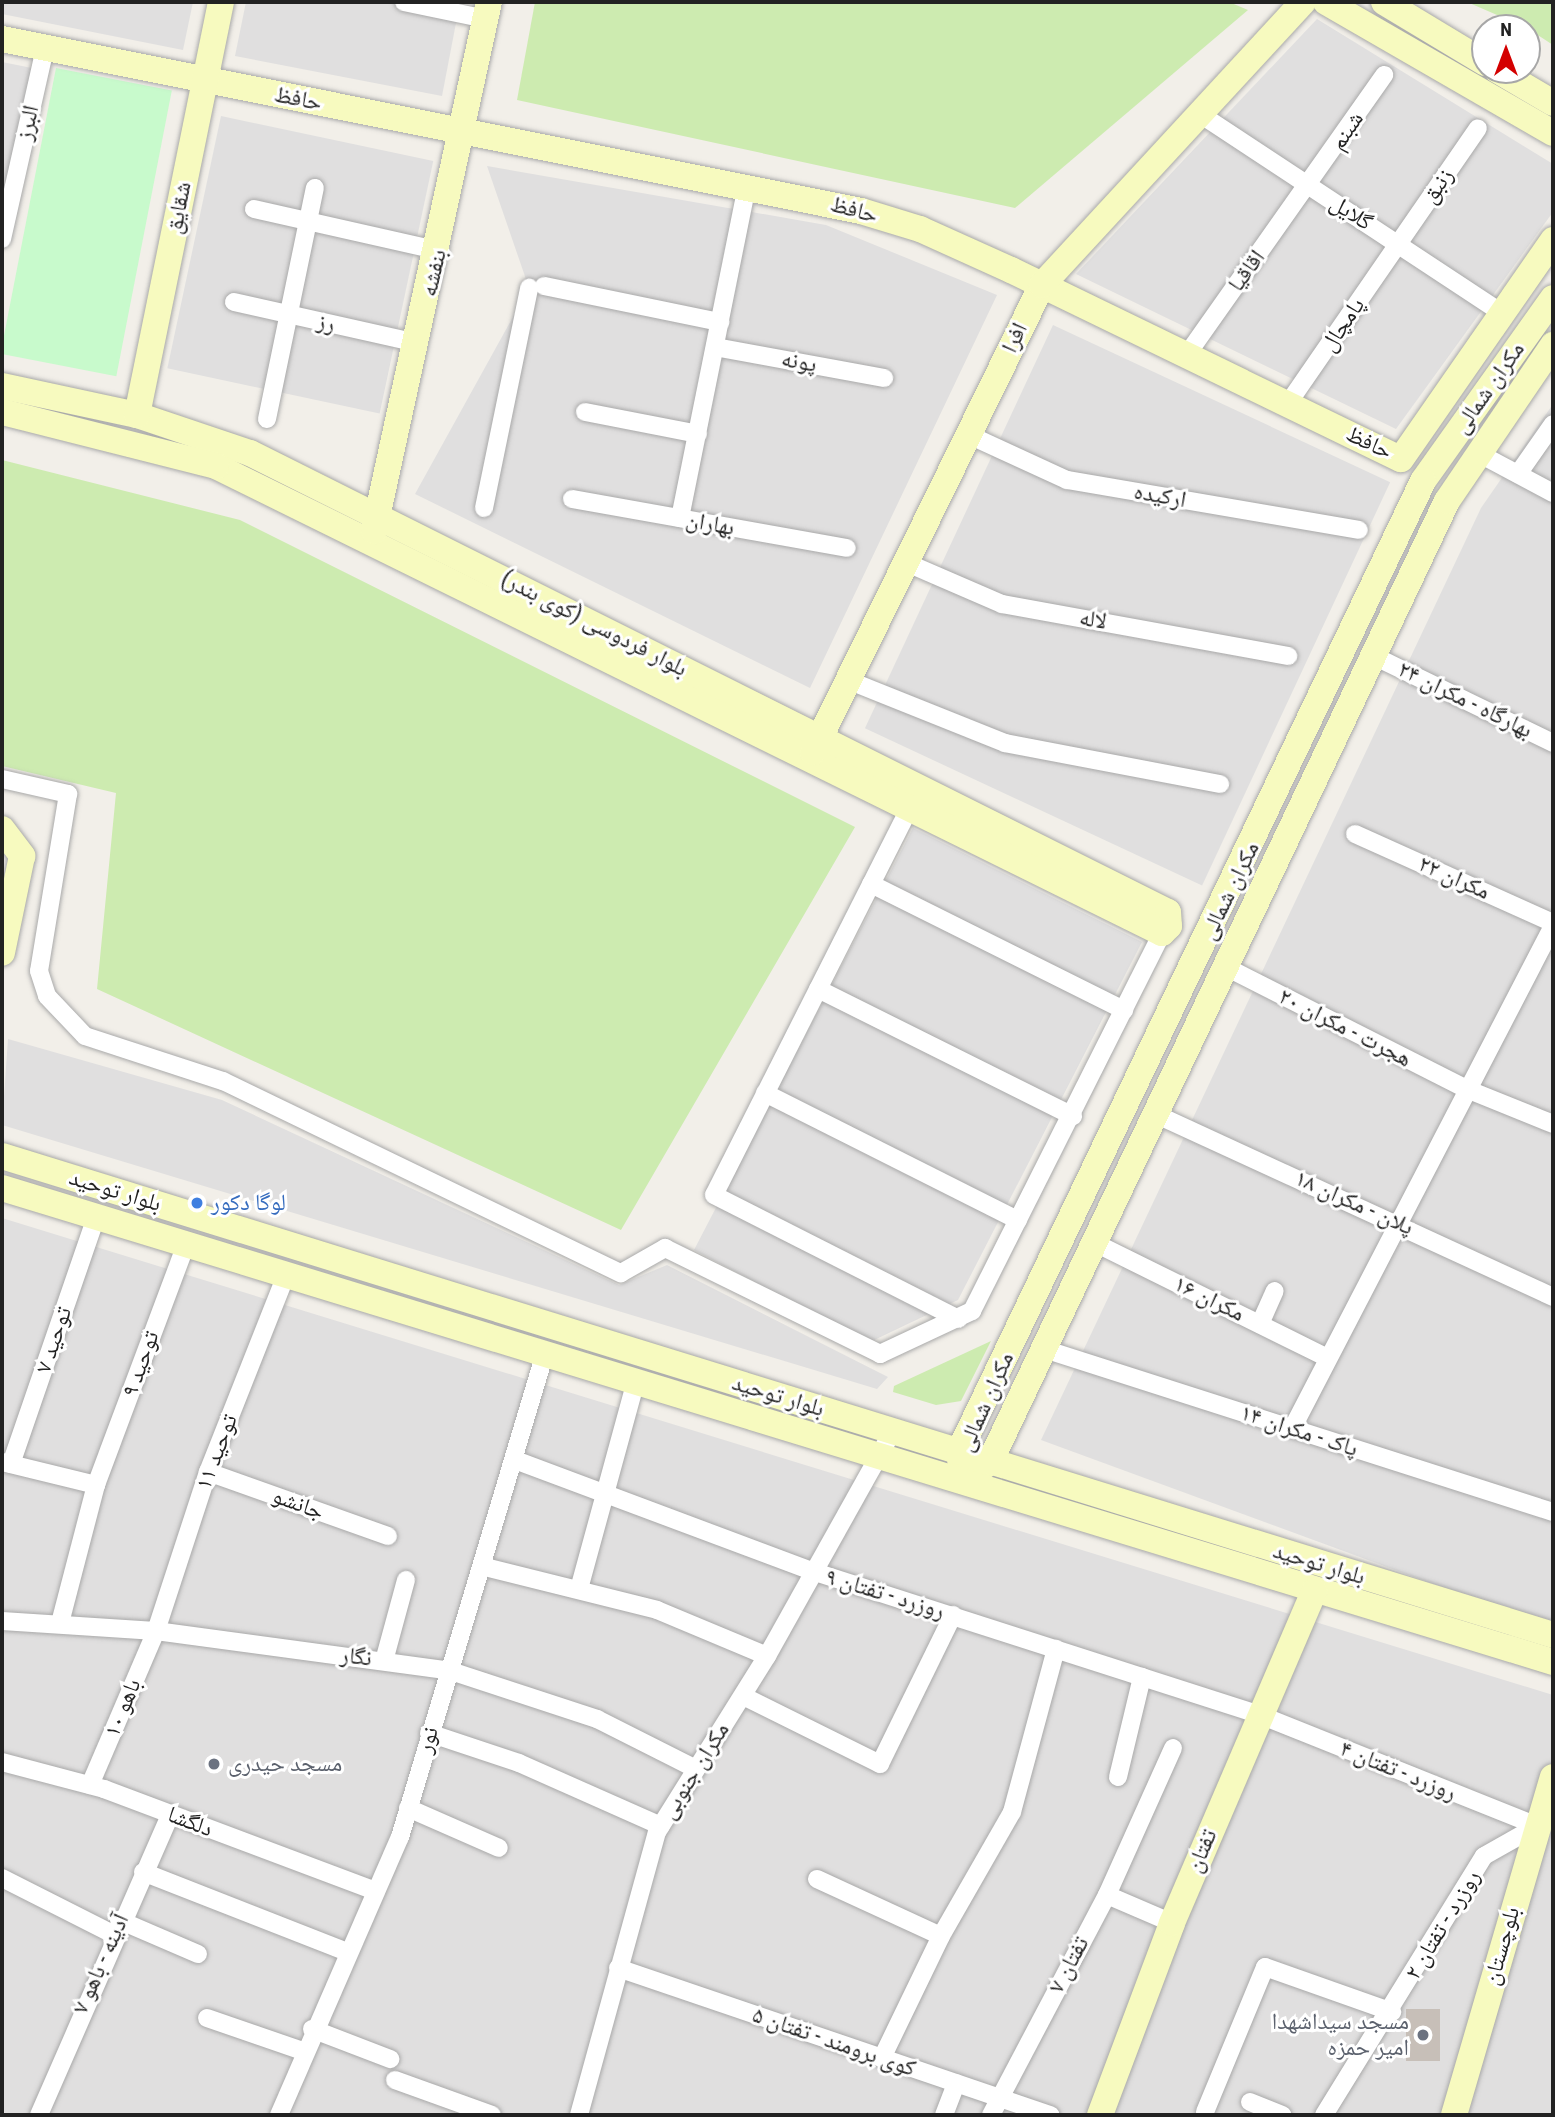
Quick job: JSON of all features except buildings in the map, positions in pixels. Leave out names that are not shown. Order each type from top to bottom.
[{"type":"street","name":"شقایق","points":[[135,428],[221,2]]},
{"type":"street","points":[[404,2],[488,10]]},
{"type":"street","name":"افرا","points":[[815,748],[1042,285],[1303,2]]},
{"type":"street","points":[[1325,2],[1553,132]]},
{"type":"street","points":[[1384,2],[1471,55]]},
{"type":"street","name":"بنفشه","points":[[371,543],[440,251],[488,10]]},
{"type":"street","name":"حافظ","points":[[2,39],[464,133],[747,187],[920,229],[1042,285],[1401,459],[1553,240]]},
{"type":"street","name":"البرز","points":[[3,227],[45,48]]},
{"type":"street","name":"شبنم","points":[[1309,186],[1384,75]]},
{"type":"street","points":[[1521,84],[1553,103]]},
{"type":"street","name":"گلایل","points":[[1200,114],[1502,313]]},
{"type":"street","name":"زنبق","points":[[1398,244],[1479,128]]},
{"type":"street","name":"اقاقیا","points":[[1186,356],[1309,186]]},
{"type":"street","points":[[680,518],[747,187]]},
{"type":"street","points":[[267,419],[316,188]]},
{"type":"street","points":[[254,209],[440,251]]},
{"type":"street","name":"پامچال","points":[[1287,405],[1398,244]]},
{"type":"street","points":[[484,508],[536,287],[720,322]]},
{"type":"street","name":"مکران شمالی","points":[[1553,298],[1423,481],[958,1452],[963,1481],[990,1462],[1044,1349],[1091,1241],[1376,657],[1447,501],[1553,345]]},
{"type":"street","name":"رز","points":[[234,302],[418,343]]},
{"type":"street","name":"پونه","points":[[715,347],[884,378]]},
{"type":"street","name":"بلوار فردوسی (کوی بندر)","points":[[2,386],[135,428],[250,453],[379,517],[815,748],[1165,922]]},
{"type":"street","name":"بلوار فردوسی (کوی بندر)","points":[[2,412],[135,428],[371,543],[815,748],[909,808],[1165,922]]},
{"type":"street","points":[[585,412],[698,434]]},
{"type":"street","points":[[1518,474],[1553,424]]},
{"type":"street","name":"ارکیده","points":[[969,435],[1067,480],[1359,530]]},
{"type":"street","points":[[1478,453],[1553,494]]},
{"type":"street","name":"بهاران","points":[[572,499],[848,548]]},
{"type":"street","name":"لاله","points":[[905,562],[1002,604],[1288,656]]},
{"type":"street","name":"بهارگاه - مکران ۲۴","points":[[1376,657],[1553,743]]},
{"type":"street","points":[[850,681],[1005,743],[1220,784]]},
{"type":"street","points":[[2,779],[68,794],[39,971],[47,996],[85,1035],[223,1080],[621,1273],[665,1248],[874,1353],[972,1311],[1073,1116],[1165,922]]},
{"type":"street","points":[[909,808],[713,1195],[958,1319]]},
{"type":"street","points":[[2,829],[22,856],[2,953]]},
{"type":"street","name":"مکران ۲۲","points":[[1355,834],[1553,924]]},
{"type":"street","points":[[871,884],[1124,1010]]},
{"type":"street","points":[[1292,1429],[1464,1088],[1553,924]]},
{"type":"street","name":"هجرت - مکران ۲۰","points":[[1226,967],[1464,1088],[1553,1124]]},
{"type":"street","points":[[818,989],[1073,1116]]},
{"type":"street","points":[[765,1093],[1018,1220]]},
{"type":"street","name":"پلان - مکران ۱۸","points":[[1153,1113],[1396,1222],[1553,1297]]},
{"type":"street","name":"بلوار توحید","points":[[2,1156],[1553,1636]]},
{"type":"street","name":"بلوار توحید","points":[[2,1188],[1553,1662]]},
{"type":"street","name":"توحید ۷","points":[[6,1463],[96,1217]]},
{"type":"street","name":"مکران ۱۶","points":[[1091,1241],[1328,1358]]},
{"type":"street","name":"توحید ۹","points":[[60,1623],[96,1485],[186,1244]]},
{"type":"street","name":"توحید ۱۱","points":[[156,1631],[208,1472],[286,1275]]},
{"type":"street","points":[[1260,1324],[1275,1291]]},
{"type":"street","points":[[1016,1335],[1044,1349]]},
{"type":"street","name":"پاک - مکران ۱۴","points":[[1044,1349],[1553,1512]]},
{"type":"street","name":"نور","points":[[279,2115],[312,2029],[375,1891],[408,1808],[429,1733],[485,1567],[545,1353]]},
{"type":"street","points":[[579,1589],[636,1381]]},
{"type":"street","name":"مکران جنوبی","points":[[579,2115],[618,1968],[661,1826],[692,1767],[743,1696],[767,1656],[893,1431]]},
{"type":"street","name":"روزرد - تفتان ۹","points":[[515,1460],[607,1490],[815,1572],[1260,1715]]},
{"type":"street","points":[[6,1463],[96,1485]]},
{"type":"street","name":"جانشو","points":[[208,1472],[388,1536]]},
{"type":"street","points":[[485,1567],[579,1589],[690,1621],[767,1656]]},
{"type":"street","points":[[384,1661],[406,1580]]},
{"type":"street","name":"تفتان","points":[[1100,2115],[1172,1923],[1314,1591]]},
{"type":"street","points":[[743,1696],[880,1764],[953,1615]]},
{"type":"street","name":"نگار","points":[[2,1621],[156,1631],[451,1671],[597,1719],[692,1767]]},
{"type":"street","name":"باهو ۱۰","points":[[90,1785],[156,1631]]},
{"type":"street","points":[[883,2058],[941,1936],[1012,1812],[1056,1649]]},
{"type":"street","points":[[1118,1777],[1142,1677]]},
{"type":"street","name":"روزرد - تفتان ۴","points":[[1260,1715],[1537,1826]]},
{"type":"street","points":[[429,1733],[519,1763],[661,1826]]},
{"type":"street","name":"تفتان ۷","points":[[991,2115],[998,2097],[1107,1895],[1173,1748]]},
{"type":"street","name":"دلگشا","points":[[2,1762],[90,1785],[375,1891]]},
{"type":"street","name":"بلوچستان","points":[[1454,2115],[1537,1826],[1551,1793]]},
{"type":"street","points":[[408,1808],[499,1848]]},
{"type":"street","name":"آدینه - باهو ۷","points":[[38,2115],[116,1927],[170,1815]]},
{"type":"street","name":"روزرد - تفتان ۲","points":[[1324,2115],[1392,2012],[1484,1856],[1537,1826]]},
{"type":"street","points":[[143,1872],[347,1952]]},
{"type":"street","points":[[2,1878],[116,1927],[198,1954]]},
{"type":"street","points":[[817,1880],[941,1936]]},
{"type":"street","points":[[1107,1895],[1172,1923]]},
{"type":"street","points":[[1205,2112],[1265,1967],[1392,2012]]},
{"type":"street","name":"کوی برومند - تفتان ۵","points":[[618,1968],[1051,2115]]},
{"type":"street","points":[[207,2018],[303,2052]]},
{"type":"street","points":[[312,2029],[390,2059]]},
{"type":"street","points":[[395,2080],[466,2111],[492,2115]]},
{"type":"street","points":[[944,2115],[956,2083]]},
{"type":"street","points":[[1250,2102],[1282,2115]]},
{"type":"shaded area","points":[[2,2],[193,2],[183,50],[2,14]]},
{"type":"shaded area","points":[[246,2],[460,2],[442,96],[235,56]]},
{"type":"shaded area","points":[[1317,19],[1553,164],[1553,212],[1396,429],[1076,274]]},
{"type":"shaded area","points":[[2,62],[37,69],[2,229]]},
{"type":"shaded area","points":[[221,116],[433,161],[380,413],[167,368]]},
{"type":"shaded area","points":[[487,166],[826,225],[997,295],[810,688],[415,494],[529,288]]},
{"type":"shaded area","points":[[1053,325],[1390,482],[1202,886],[865,728]]},
{"type":"shaded area","points":[[1553,404],[1553,1628],[1041,1440],[1481,508]]},
{"type":"shaded area","points":[[913,828],[1142,942],[958,1300],[870,1342],[694,1250]]},
{"type":"shaded area","points":[[8,1039],[222,1100],[619,1285],[667,1265],[888,1377],[877,1389],[2,1125]]},
{"type":"shaded area","points":[[2,1218],[1553,1695],[1553,2115],[2,2115]]},
{"type":"green space","points":[[535,2],[1229,2],[1248,10],[1015,208],[517,100]]},
{"type":"green space","points":[[1467,2],[1553,2],[1553,45],[1541,37],[1541,14],[1495,14]]},
{"type":"green space","points":[[56,68],[172,91],[116,376],[2,354]]},
{"type":"green space","points":[[2,460],[240,520],[855,827],[621,1230],[97,989],[116,793],[2,766]]},
{"type":"green space","points":[[991,1341],[961,1401],[936,1405],[893,1392],[894,1386]]},
{"type":"place","name":"لوگا دکور","points":[[197,1203]]},
{"type":"place","name":"مسجد حیدری","points":[[214,1764]]},
{"type":"place","name":"مسجد سیداشهدا امیر حمزه","points":[[1423,2035]]}]
